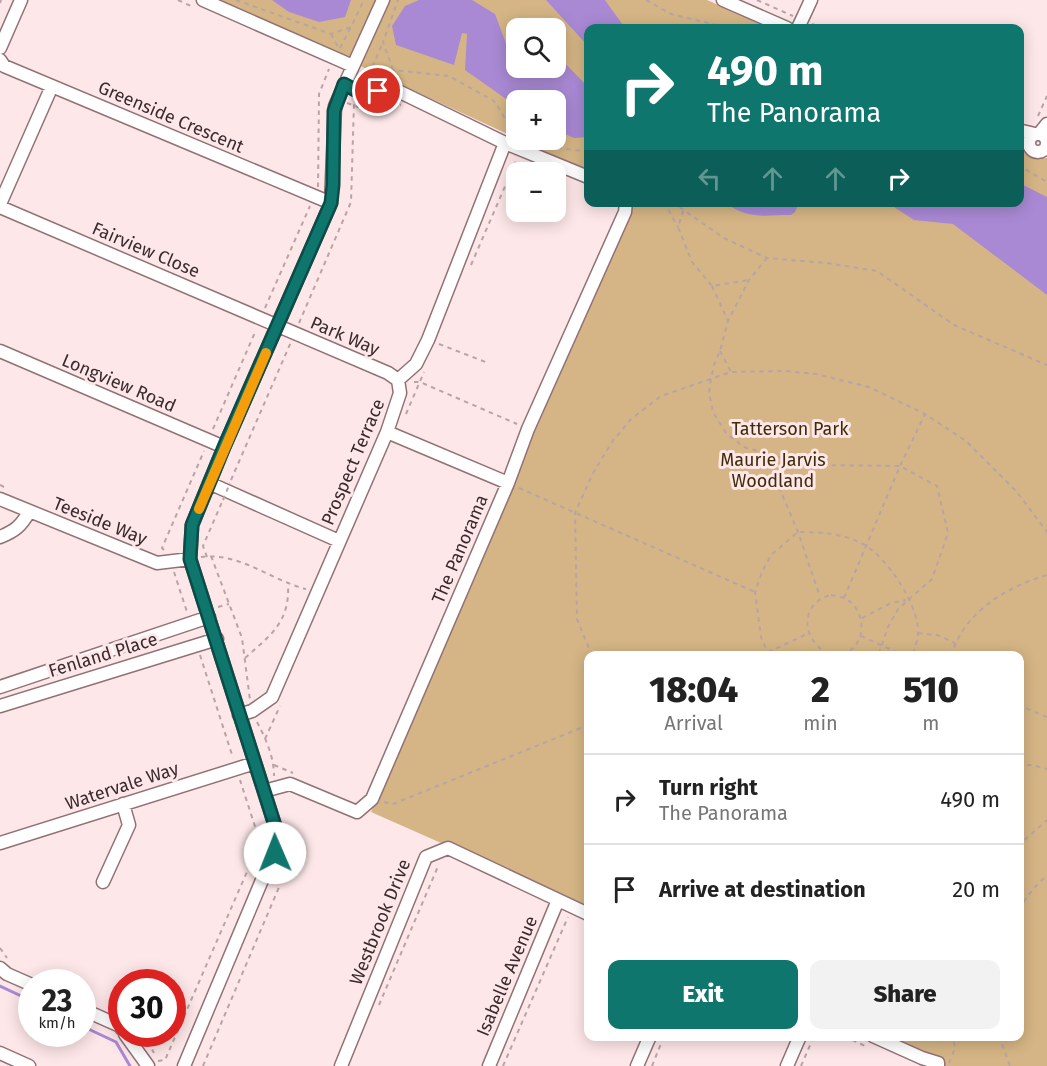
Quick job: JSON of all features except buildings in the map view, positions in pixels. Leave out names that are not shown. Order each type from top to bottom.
[{"type":"street","points":[[0,48],[21,0]]},
{"type":"street","points":[[203,0],[352,66]]},
{"type":"street","points":[[184,1066],[278,842],[277,832],[190,559],[192,525],[331,203],[334,111],[383,0]]},
{"type":"street","points":[[723,0],[778,24]]},
{"type":"street","points":[[800,24],[811,0]]},
{"type":"street","name":"Greenside Crescent","points":[[0,60],[4,66],[331,203]]},
{"type":"street","points":[[344,84],[357,91],[398,91],[505,146],[584,176]]},
{"type":"street","points":[[0,206],[51,86]]},
{"type":"street","points":[[1024,134],[1042,138]]},
{"type":"street","name":"Prospect Terrace","points":[[239,715],[252,711],[272,697],[387,432],[400,393],[398,380],[416,364],[428,340],[505,146]]},
{"type":"street","name":"Fairview Close","points":[[0,206],[277,326]]},
{"type":"street","name":"The Panorama","points":[[372,799],[508,483],[528,429],[625,207]]},
{"type":"street","name":"Park Way","points":[[277,326],[388,373],[398,380]]},
{"type":"street","name":"Longview Road","points":[[0,351],[224,447]]},
{"type":"street","points":[[387,432],[508,483]]},
{"type":"street","points":[[209,483],[339,542]]},
{"type":"street","name":"Teeside Way","points":[[0,499],[157,563],[190,559]]},
{"type":"street","points":[[0,537],[16,530],[29,512]]},
{"type":"street","name":"Fenland Place","points":[[0,687],[209,617]]},
{"type":"street","name":"Fenland Place","points":[[0,706],[216,639]]},
{"type":"street","name":"Watervale Way","points":[[0,843],[255,763]]},
{"type":"street","points":[[264,791],[290,784],[357,812],[372,799]]},
{"type":"street","points":[[103,882],[129,825],[123,804]]},
{"type":"street","name":"Westbrook Drive","points":[[341,1066],[426,857],[448,848],[556,904],[584,913]]},
{"type":"street","name":"Isabelle Avenue","points":[[489,1066],[556,904]]},
{"type":"street","points":[[0,968],[18,979]]},
{"type":"street","points":[[638,1066],[648,1041]]},
{"type":"street","points":[[787,1066],[798,1041]]},
{"type":"street","points":[[884,1041],[938,1063],[938,1066]]},
{"type":"street","points":[[134,1047],[148,1066]]},
{"type":"street","points":[[0,1053],[29,1066]]},
{"type":"path","points":[[236,0],[331,34],[351,27]]},
{"type":"path","points":[[331,34],[339,50],[364,0]]},
{"type":"path","points":[[252,711],[242,638],[209,556],[202,546],[351,202],[354,105],[357,91],[368,76],[398,0]]},
{"type":"path","points":[[646,0],[670,14],[712,24]]},
{"type":"path","points":[[757,0],[800,24]]},
{"type":"path","points":[[383,42],[393,70]]},
{"type":"path","points":[[368,76],[393,70],[449,76],[494,101],[506,120]]},
{"type":"path","points":[[319,93],[358,107],[402,105]]},
{"type":"path","points":[[1042,138],[1047,96]]},
{"type":"path","points":[[468,270],[518,156],[505,146]]},
{"type":"path","points":[[566,149],[584,151]]},
{"type":"path","points":[[1024,169],[1047,182]]},
{"type":"path","points":[[667,207],[678,227],[692,262],[712,286],[728,321]]},
{"type":"path","points":[[679,207],[724,238],[767,258],[827,263],[877,271],[954,325],[1047,365]]},
{"type":"path","points":[[678,227],[682,209]]},
{"type":"path","points":[[767,258],[749,280],[728,321],[714,365],[709,393],[713,412],[726,434],[744,447],[817,465],[900,466],[937,486],[948,533],[932,579],[898,609],[880,644],[879,651]]},
{"type":"path","points":[[712,286],[749,280]]},
{"type":"path","points":[[428,340],[488,363]]},
{"type":"path","points":[[720,351],[731,372]]},
{"type":"path","points":[[590,651],[577,619],[575,513],[592,473],[612,442],[631,419],[662,396],[731,372],[784,370],[816,374],[869,387],[925,414],[966,441],[1017,492],[1047,532]]},
{"type":"path","points":[[406,414],[424,372]]},
{"type":"path","points":[[398,380],[420,382],[528,429]]},
{"type":"path","points":[[844,598],[900,466],[925,414]]},
{"type":"path","points":[[765,454],[798,532],[820,597]]},
{"type":"path","points":[[508,483],[755,592]]},
{"type":"path","points":[[767,651],[760,637],[755,592],[771,555],[798,532],[825,532],[862,543],[892,570],[913,605],[918,633],[914,651]]},
{"type":"path","points":[[190,559],[209,556],[236,560],[264,570],[288,584],[317,591]]},
{"type":"path","points":[[171,562],[190,624]]},
{"type":"path","points":[[953,651],[966,626],[988,604],[1008,590],[1047,574]]},
{"type":"path","points":[[244,659],[277,629],[287,607],[288,584]]},
{"type":"path","points":[[821,651],[809,633],[809,616],[812,607],[820,597],[831,595],[851,602],[861,618],[863,626],[861,636],[849,651]]},
{"type":"path","points":[[861,618],[891,603],[909,599]]},
{"type":"path","points":[[774,651],[809,633]]},
{"type":"path","points":[[918,633],[937,635],[955,643]]},
{"type":"path","points":[[861,636],[895,651]]},
{"type":"path","points":[[186,1012],[260,842],[197,645]]},
{"type":"path","points":[[266,739],[280,706]]},
{"type":"path","points":[[1024,707],[1047,717]]},
{"type":"path","points":[[372,799],[393,804],[584,727]]},
{"type":"path","points":[[274,765],[296,774]]},
{"type":"path","points":[[1024,766],[1047,769]]},
{"type":"path","points":[[1024,841],[1047,820]]},
{"type":"path","points":[[376,1013],[440,864]]},
{"type":"path","points":[[1024,901],[1047,875]]},
{"type":"path","points":[[503,1066],[569,915],[556,904]]},
{"type":"path","points":[[651,1066],[662,1041]]},
{"type":"path","points":[[801,1066],[812,1041]]},
{"type":"path","points":[[948,1066],[955,1048],[953,1041]]},
{"type":"path","points":[[1001,1041],[1010,1066]]},
{"type":"path","points":[[150,1047],[158,1061],[165,1060],[171,1047]]},
{"type":"green space","points":[[218,0],[707,0],[762,24],[584,24],[584,169],[541,150],[566,150],[566,90],[506,90],[506,133]]},
{"type":"green space","name":"Tatterson Park","points":[[1024,147],[1029,154],[1047,158],[1047,1066],[945,1066],[888,1041],[1024,1041],[1024,651],[584,651],[584,906],[371,812],[627,207],[1024,207]]},
{"type":"shaded area","points":[[272,0],[351,0],[345,17],[319,22],[289,12]]},
{"type":"shaded area","points":[[419,0],[472,0],[495,14],[506,44],[506,78],[566,78],[566,64],[584,83],[584,137],[574,138],[566,134],[566,90],[506,90],[506,99],[465,70],[467,34],[462,33],[454,65],[396,45],[392,26],[405,6]]},
{"type":"shaded area","points":[[546,0],[605,0],[622,24],[584,24],[584,42],[566,22],[566,18],[562,18]]},
{"type":"shaded area","points":[[1024,186],[1047,197],[1047,295],[953,224],[914,220],[894,207],[1024,207]]},
{"type":"shaded area","points":[[732,207],[797,207],[791,215],[765,216],[742,212]]},
{"type":"waterway","points":[[0,986],[18,994]]},
{"type":"waterway","points":[[96,1033],[116,1042],[130,1066]]},
{"type":"slow traffic","points":[[199,509],[266,353]]},
{"type":"route","points":[[275,853],[278,842],[277,832],[190,559],[192,525],[331,203],[336,102],[344,84],[357,91],[378,91]]},
{"type":"park label","name":"Maurie Jarvis Woodland","points":[[773,470]]}]
